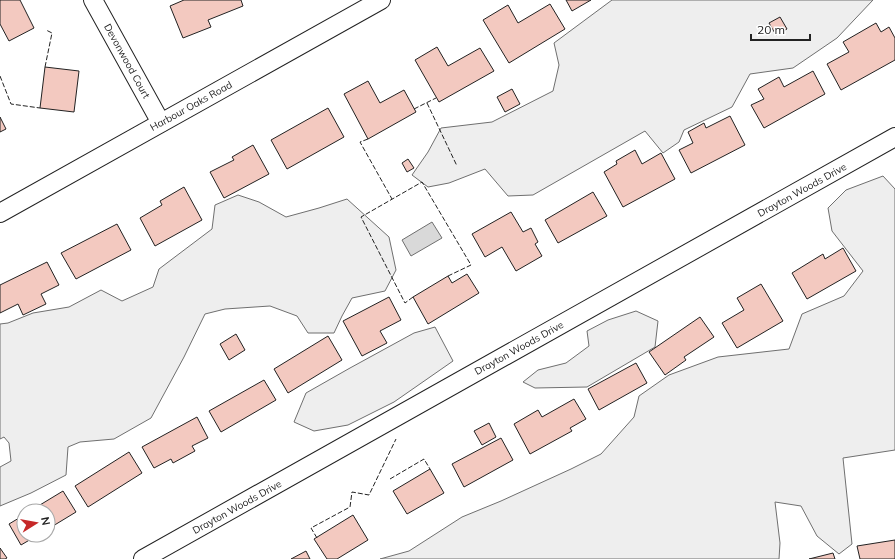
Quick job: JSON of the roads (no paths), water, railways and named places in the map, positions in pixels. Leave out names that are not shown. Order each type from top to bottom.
[{"type":"street","name":"Devonwood Court","points":[[93,0],[161,123]]},
{"type":"street","name":"Harbour Oaks Road","points":[[0,212],[381,0]]},
{"type":"street","name":"Drayton Woods Drive","points":[[143,559],[895,138]]}]
